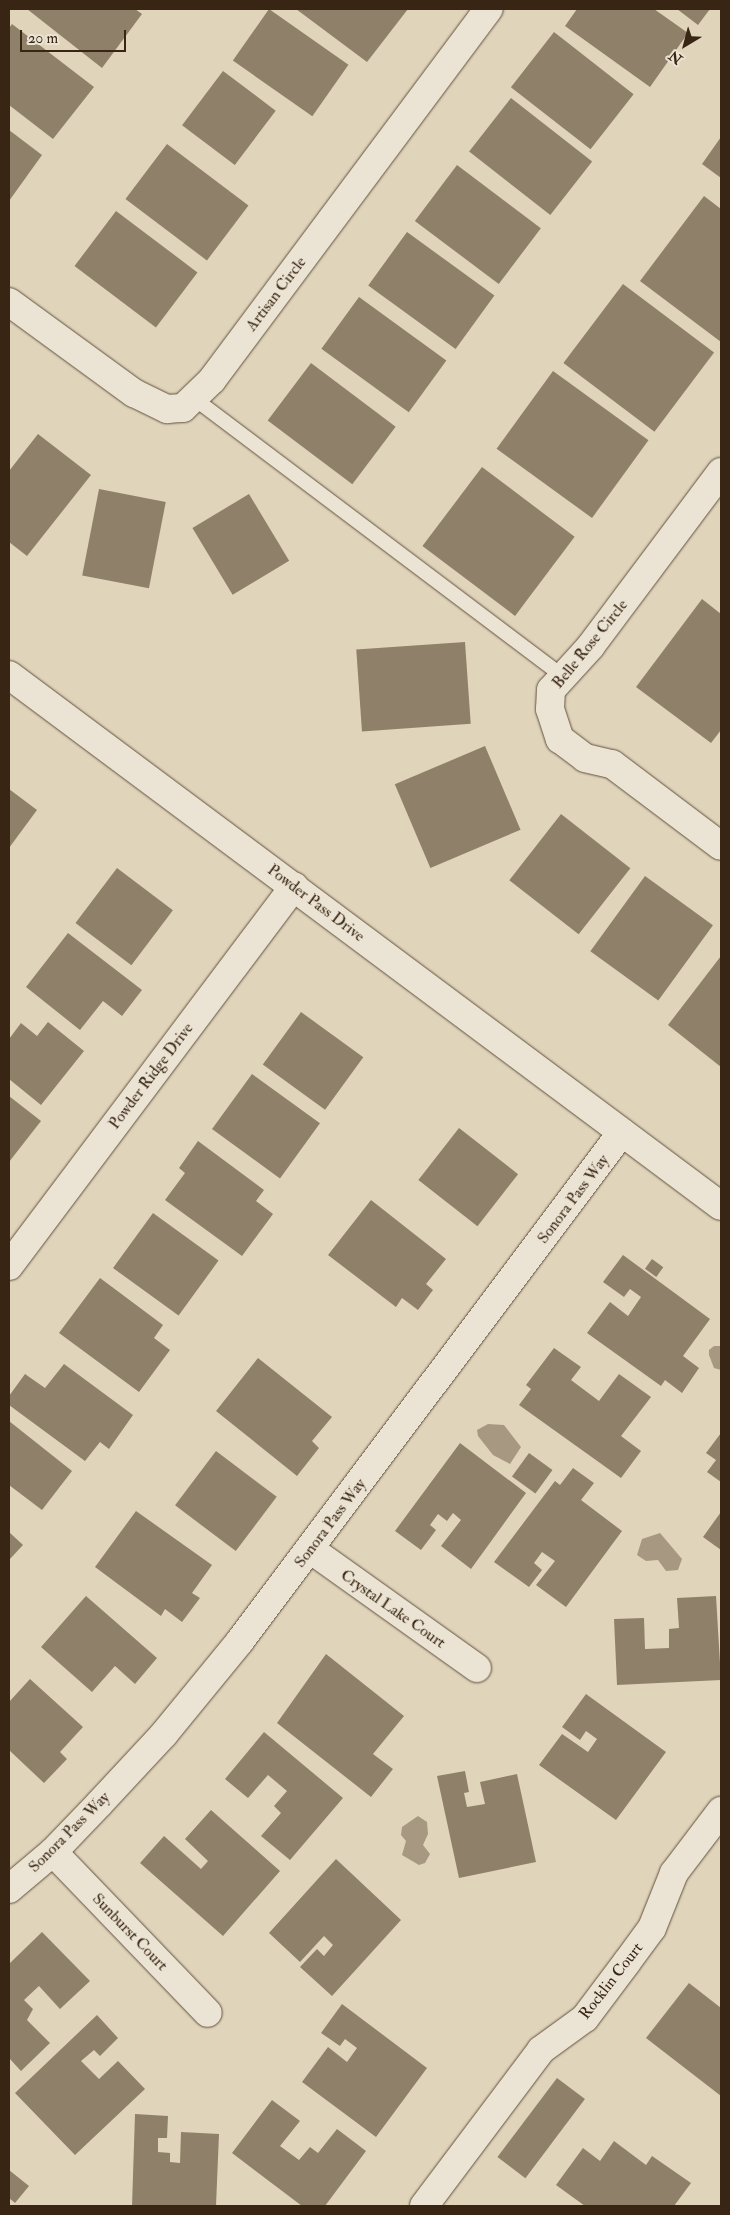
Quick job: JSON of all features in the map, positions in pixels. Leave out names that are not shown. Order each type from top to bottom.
[{"type":"street","name":"Artisan Circle","points":[[9,302],[134,393],[167,409],[183,408],[195,399],[489,9]]},
{"type":"street","name":"Belle Rose Circle","points":[[721,472],[591,646],[551,690],[550,709],[560,739],[585,758],[612,764],[721,846]]},
{"type":"street","name":"Powder Pass Drive","points":[[9,674],[721,1206]]},
{"type":"street","name":"Powder Ridge Drive","points":[[9,1266],[294,886]]},
{"type":"street","name":"Sonora Pass Way","points":[[9,1890],[52,1852],[164,1734],[310,1549],[622,1132]]},
{"type":"street","name":"Crystal Lake Court","points":[[310,1549],[477,1668]]},
{"type":"street","name":"Rocklin Court","points":[[424,2206],[541,2050],[585,2018],[652,1928],[674,1873],[721,1811]]},
{"type":"street","name":"Sunburst Court","points":[[52,1852],[208,2013]]},
{"type":"lane","points":[[195,399],[562,676]]},
{"type":"shaded area","points":[[714,1346],[721,1346],[721,1370],[714,1368],[709,1355],[709,1350]]},
{"type":"shaded area","points":[[488,1424],[504,1425],[521,1447],[510,1464],[493,1455],[478,1436],[477,1430]]},
{"type":"shaded area","points":[[660,1533],[682,1559],[678,1570],[666,1571],[658,1560],[646,1561],[637,1555],[642,1539]]},
{"type":"shaded area","points":[[418,1816],[427,1822],[428,1834],[423,1845],[430,1854],[425,1863],[419,1865],[402,1855],[406,1841],[401,1835],[402,1827]]},
{"type":"building","points":[[27,9],[135,9],[142,14],[102,68]]},
{"type":"building","points":[[269,9],[348,65],[312,116],[233,61]]},
{"type":"building","points":[[296,9],[408,9],[367,62]]},
{"type":"building","points":[[577,9],[654,9],[688,33],[650,87],[565,26]]},
{"type":"building","points":[[677,9],[710,9],[698,25]]},
{"type":"building","points":[[12,24],[94,87],[53,139],[9,105],[9,28]]},
{"type":"building","points":[[554,32],[634,94],[590,149],[511,87]]},
{"type":"building","points":[[223,71],[276,111],[235,165],[182,125]]},
{"type":"building","points":[[511,98],[592,161],[550,215],[469,152]]},
{"type":"building","points":[[9,130],[42,155],[9,201]]},
{"type":"building","points":[[721,137],[721,178],[702,164]]},
{"type":"building","points":[[167,144],[248,205],[207,260],[125,199]]},
{"type":"building","points":[[457,165],[541,228],[499,284],[415,221]]},
{"type":"building","points":[[704,196],[721,209],[721,342],[640,281]]},
{"type":"building","points":[[116,211],[197,272],[156,327],[74,266]]},
{"type":"building","points":[[407,232],[494,295],[456,349],[368,285]]},
{"type":"building","points":[[623,284],[714,353],[654,432],[563,363]]},
{"type":"building","points":[[359,297],[446,360],[409,412],[321,349]]},
{"type":"building","points":[[311,363],[396,427],[352,484],[268,421]]},
{"type":"building","points":[[553,371],[648,440],[592,518],[497,449]]},
{"type":"building","points":[[38,434],[91,475],[27,556],[9,542],[9,471]]},
{"type":"building","points":[[482,467],[575,537],[515,616],[422,546]]},
{"type":"building","points":[[99,489],[166,502],[149,588],[82,575]]},
{"type":"building","points":[[249,494],[289,561],[233,595],[192,528]]},
{"type":"building","points":[[702,599],[721,614],[721,730],[711,743],[636,687]]},
{"type":"building","points":[[465,642],[471,724],[362,731],[356,650]]},
{"type":"building","points":[[485,746],[521,830],[430,868],[395,784]]},
{"type":"building","points":[[9,789],[37,810],[9,848]]},
{"type":"building","points":[[561,814],[630,868],[579,934],[509,880]]},
{"type":"building","points":[[117,868],[173,910],[131,965],[75,923]]},
{"type":"building","points":[[645,876],[713,925],[658,1001],[590,951]]},
{"type":"building","points":[[68,933],[142,990],[122,1016],[103,1001],[80,1030],[26,987]]},
{"type":"building","points":[[721,956],[721,1067],[668,1025]]},
{"type":"building","points":[[301,1012],[363,1057],[325,1110],[263,1065]]},
{"type":"building","points":[[48,1022],[84,1051],[41,1105],[9,1079],[9,1039],[21,1023],[37,1036]]},
{"type":"building","points":[[252,1074],[320,1123],[280,1178],[212,1129]]},
{"type":"building","points":[[9,1096],[41,1121],[9,1162]]},
{"type":"building","points":[[459,1128],[518,1174],[477,1226],[418,1180]]},
{"type":"building","points":[[198,1141],[264,1190],[256,1201],[273,1214],[242,1256],[165,1200],[185,1173],[179,1168]]},
{"type":"building","points":[[371,1200],[446,1259],[426,1284],[433,1290],[418,1310],[402,1298],[396,1307],[328,1255]]},
{"type":"building","points":[[153,1213],[219,1261],[179,1316],[113,1268]]},
{"type":"building","points":[[623,1255],[710,1319],[683,1356],[699,1368],[682,1393],[665,1380],[661,1386],[587,1333],[610,1302],[628,1316],[641,1297],[630,1289],[624,1297],[603,1282]]},
{"type":"building","points":[[652,1259],[663,1267],[656,1277],[645,1269]]},
{"type":"building","points":[[100,1278],[163,1325],[154,1338],[170,1350],[139,1392],[59,1333]]},
{"type":"building","points":[[554,1348],[581,1367],[571,1380],[599,1401],[619,1374],[651,1397],[621,1436],[641,1451],[621,1478],[519,1405],[531,1389],[526,1385]]},
{"type":"building","points":[[258,1358],[332,1417],[312,1441],[319,1448],[297,1476],[216,1411]]},
{"type":"building","points":[[64,1364],[133,1415],[109,1449],[100,1442],[85,1461],[9,1405],[9,1396],[25,1374],[45,1388]]},
{"type":"building","points":[[9,1421],[72,1471],[42,1510],[9,1485]]},
{"type":"building","points":[[721,1433],[721,1482],[707,1472],[716,1460],[706,1453]]},
{"type":"building","points":[[460,1443],[526,1493],[471,1569],[441,1546],[461,1520],[453,1513],[447,1521],[438,1514],[430,1525],[436,1530],[421,1550],[395,1531]]},
{"type":"building","points":[[216,1451],[277,1497],[236,1551],[175,1505]]},
{"type":"building","points":[[529,1453],[552,1470],[535,1494],[512,1476]]},
{"type":"building","points":[[573,1468],[594,1483],[581,1500],[622,1531],[566,1607],[536,1585],[555,1561],[542,1552],[534,1563],[542,1570],[529,1587],[494,1562],[555,1481],[560,1485]]},
{"type":"building","points":[[136,1511],[212,1565],[192,1593],[200,1598],[182,1622],[165,1609],[161,1616],[95,1567]]},
{"type":"building","points":[[721,1512],[721,1550],[703,1537]]},
{"type":"building","points":[[9,1532],[23,1545],[9,1560]]},
{"type":"building","points":[[86,1596],[157,1658],[135,1684],[115,1666],[92,1692],[41,1647]]},
{"type":"building","points":[[716,1596],[721,1680],[617,1685],[614,1619],[644,1618],[645,1649],[669,1648],[669,1629],[679,1628],[677,1598]]},
{"type":"building","points":[[326,1654],[404,1716],[373,1754],[393,1769],[371,1797],[277,1723]]},
{"type":"building","points":[[30,1679],[83,1727],[60,1752],[67,1759],[44,1783],[9,1750],[9,1702]]},
{"type":"building","points":[[586,1694],[666,1752],[616,1820],[539,1765],[562,1734],[588,1752],[597,1739],[586,1731],[580,1740],[562,1727]]},
{"type":"building","points":[[264,1732],[343,1798],[290,1860],[261,1836],[281,1813],[274,1806],[287,1791],[268,1775],[248,1798],[225,1779]]},
{"type":"building","points":[[465,1771],[469,1792],[464,1793],[467,1807],[485,1804],[480,1782],[517,1774],[536,1862],[459,1878],[437,1776]]},
{"type":"building","points":[[211,1810],[280,1871],[223,1936],[140,1863],[164,1836],[201,1869],[208,1861],[185,1839]]},
{"type":"building","points":[[336,1859],[401,1920],[332,1996],[300,1967],[317,1949],[324,1956],[333,1945],[324,1936],[300,1962],[269,1933]]},
{"type":"building","points":[[42,1932],[90,1981],[60,2009],[39,1986],[24,2000],[33,2009],[27,2020],[50,2043],[21,2071],[9,2058],[9,1964]]},
{"type":"building","points":[[689,1983],[721,2008],[721,2096],[646,2038]]},
{"type":"building","points":[[342,2004],[427,2068],[376,2137],[302,2082],[328,2047],[347,2062],[357,2048],[345,2039],[340,2046],[321,2033]]},
{"type":"building","points":[[97,2015],[118,2038],[100,2056],[94,2050],[81,2061],[99,2079],[118,2061],[145,2089],[75,2155],[15,2093]]},
{"type":"building","points":[[557,2078],[585,2099],[525,2178],[497,2157]]},
{"type":"building","points":[[272,2100],[300,2121],[280,2146],[299,2160],[310,2147],[318,2153],[337,2129],[366,2151],[325,2206],[302,2206],[232,2153]]},
{"type":"building","points":[[135,2114],[168,2116],[167,2138],[158,2138],[158,2152],[170,2153],[170,2162],[180,2163],[181,2132],[219,2134],[216,2206],[132,2206]]},
{"type":"building","points":[[614,2141],[646,2165],[652,2156],[691,2183],[674,2206],[585,2206],[556,2185],[583,2148],[600,2161]]},
{"type":"building","points":[[9,2170],[29,2186],[15,2203],[9,2198]]}]
